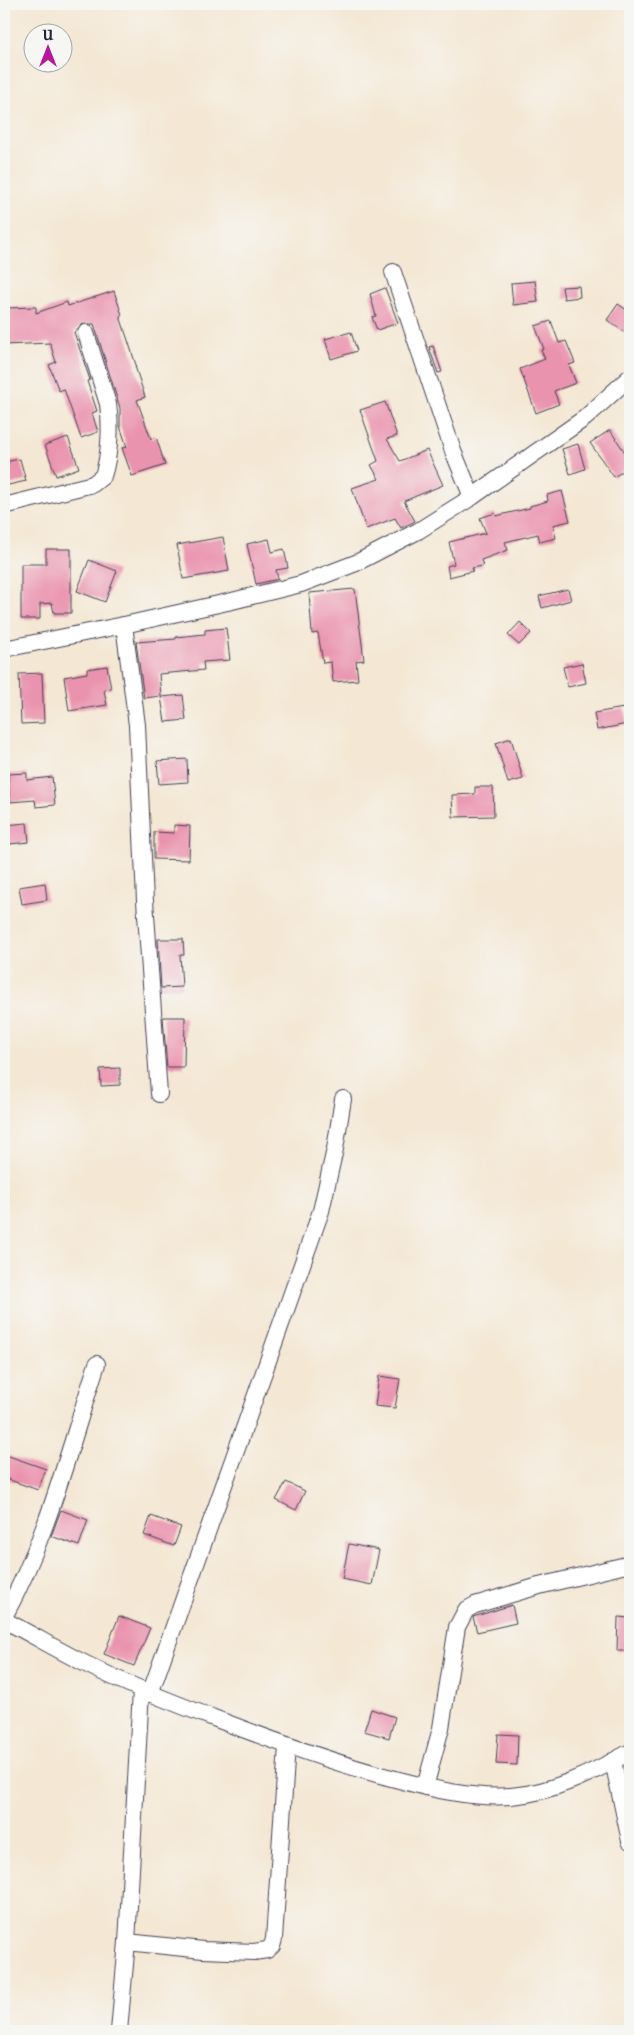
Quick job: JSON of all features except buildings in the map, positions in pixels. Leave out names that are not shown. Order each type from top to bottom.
[{"type":"street","points":[[392,272],[453,451],[472,497]]},
{"type":"street","points":[[4,506],[93,484],[103,476],[110,424],[108,404],[86,334]]},
{"type":"street","points":[[4,649],[124,625],[301,584],[356,563],[418,531],[472,497],[585,418],[630,377]]},
{"type":"street","points":[[124,625],[137,725],[145,901],[159,1094]]},
{"type":"street","points":[[119,2031],[145,1692],[321,1211],[335,1150],[343,1099]]},
{"type":"street","points":[[96,1364],[46,1521],[22,1585],[4,1619],[90,1666],[145,1692],[287,1746],[350,1767],[425,1786],[474,1796],[510,1796],[537,1793],[630,1752]]},
{"type":"street","points":[[425,1786],[442,1728],[457,1627],[466,1610],[475,1605],[540,1586],[630,1564]]},
{"type":"street","points":[[127,1942],[203,1950],[254,1952],[267,1950],[272,1946],[287,1746]]},
{"type":"street","points":[[613,1761],[630,1841]]}]
